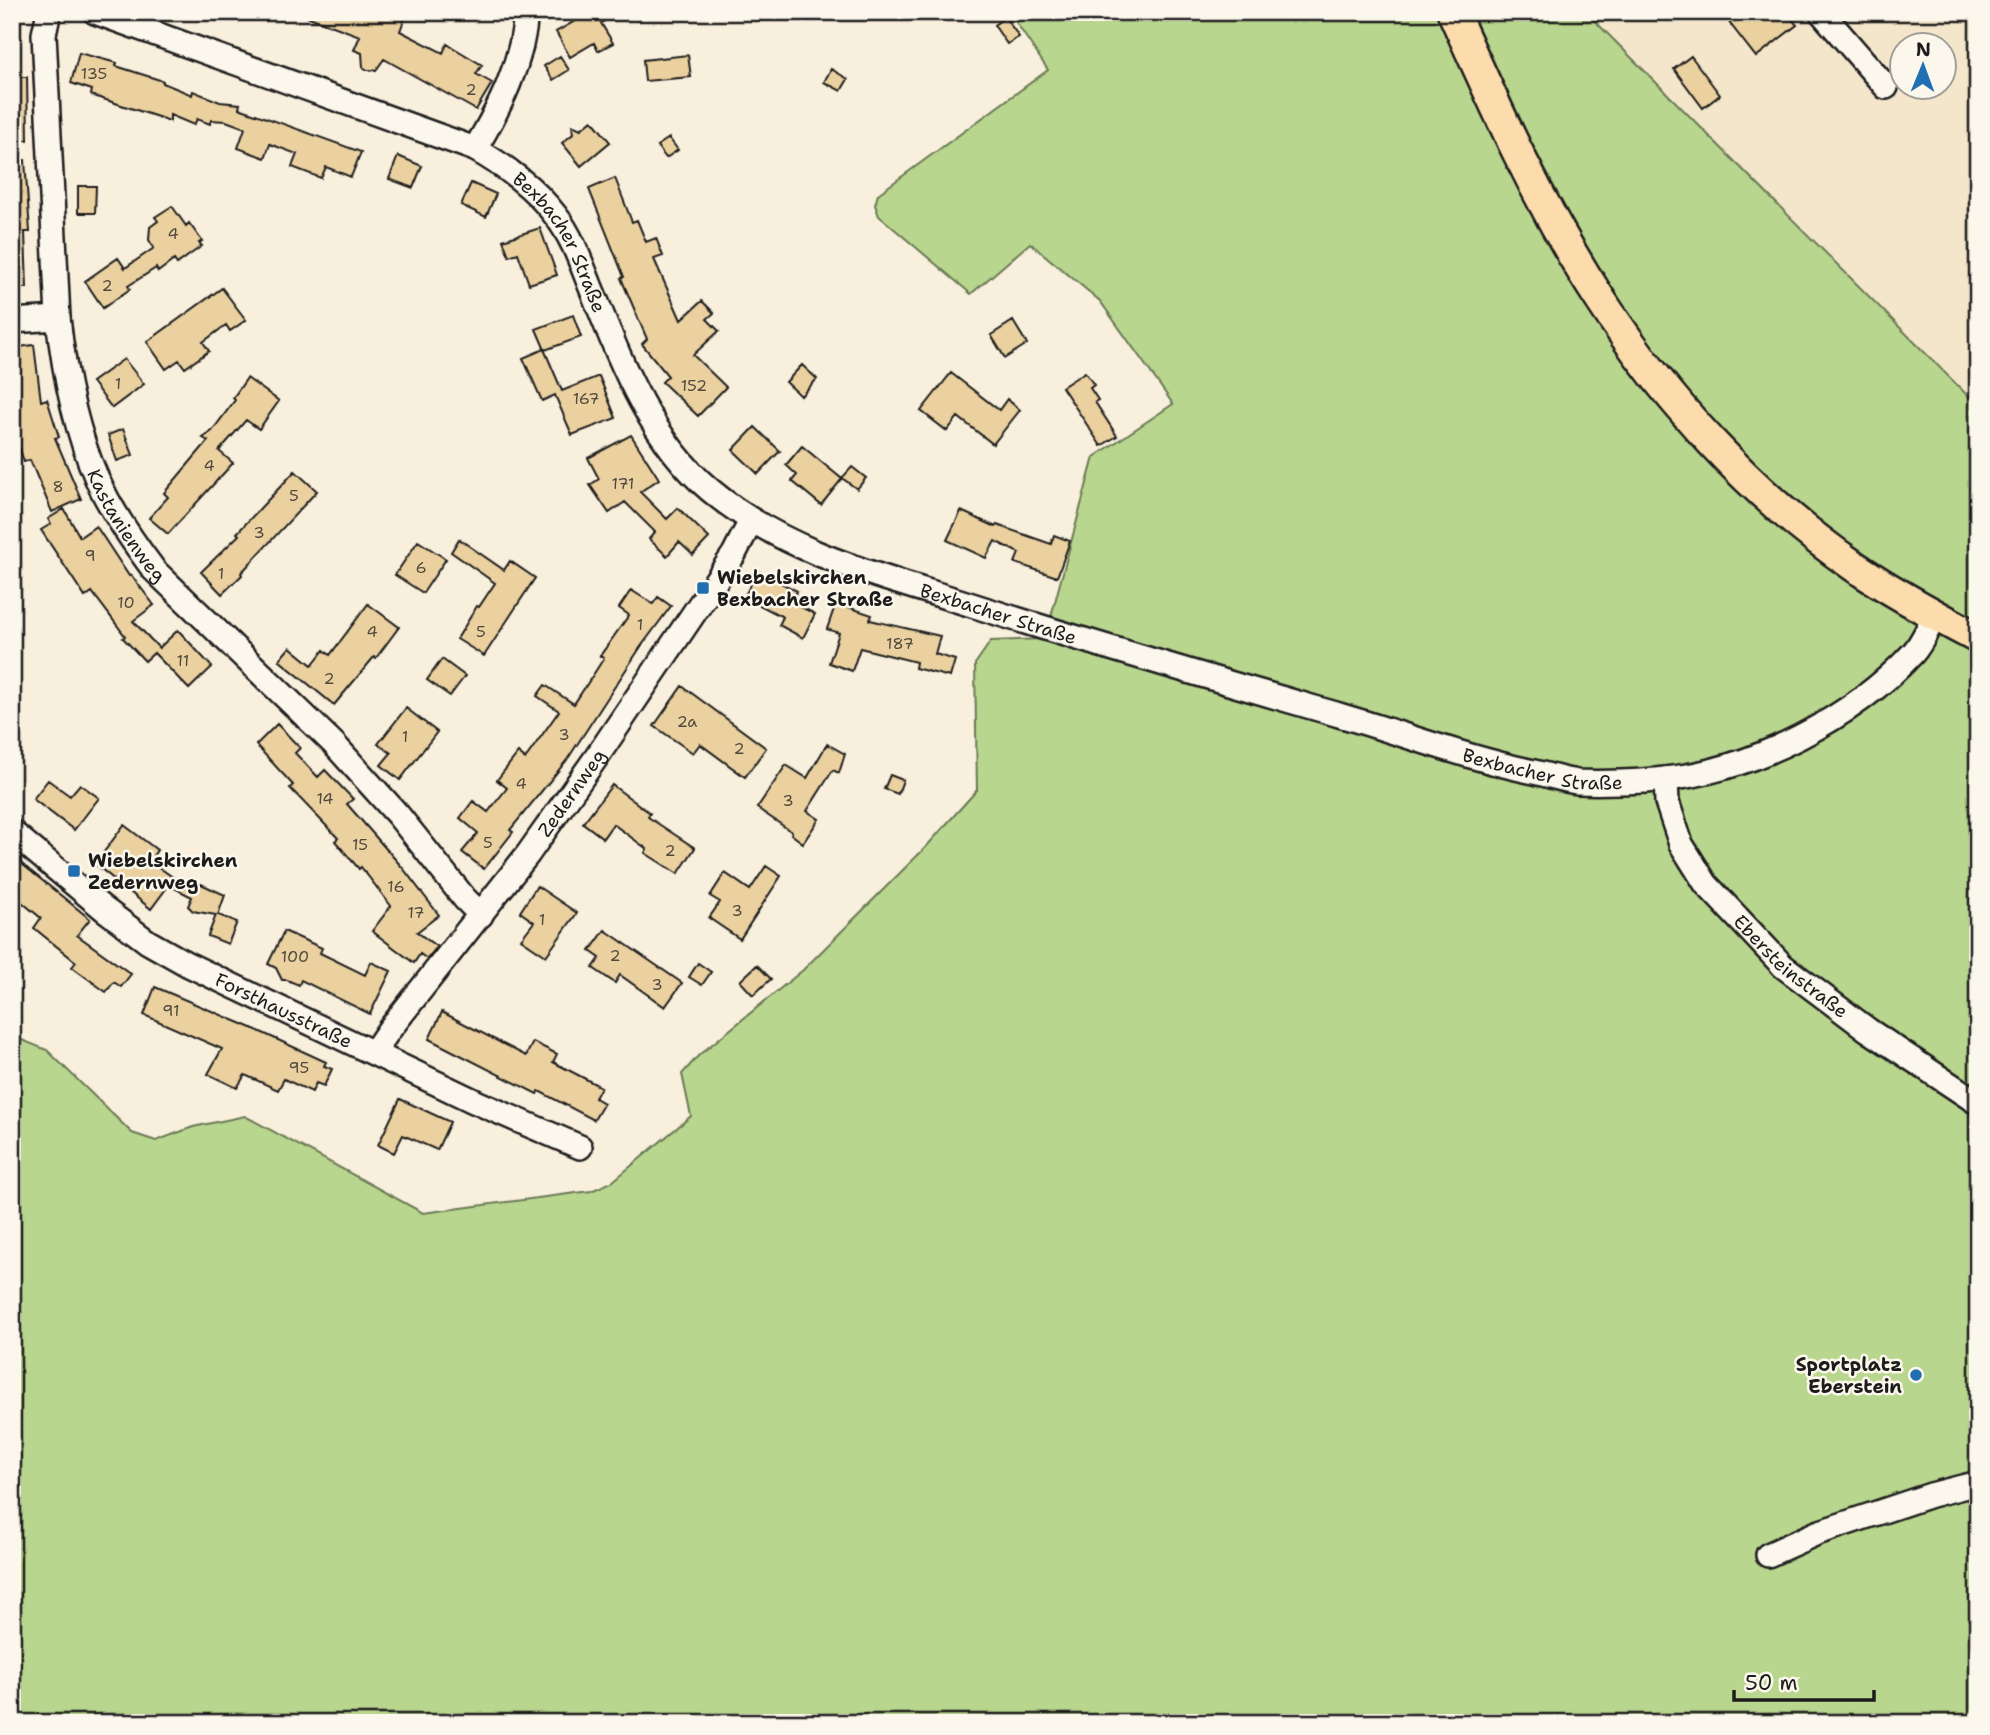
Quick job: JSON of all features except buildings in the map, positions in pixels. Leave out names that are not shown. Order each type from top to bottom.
[{"type":"main road","points":[[1453,12],[1508,135],[1535,187],[1600,299],[1655,375],[1735,465],[1787,514],[1854,566],[1935,616],[1978,638]]},
{"type":"street","name":"Kastanienweg","points":[[49,12],[44,34],[61,351],[75,414],[97,480],[133,543],[154,570],[333,743],[398,815],[464,899],[481,915]]},
{"type":"street","name":"Bexbacher Straße","points":[[95,12],[475,149],[504,166],[536,192],[560,220],[576,251],[628,379],[653,423],[707,488],[751,521],[797,545],[854,568],[1051,630],[1357,720],[1489,763],[1576,782],[1667,779],[1721,768],[1783,745],[1841,714],[1916,650],[1935,616]]},
{"type":"street","points":[[475,149],[496,114],[511,78],[524,37],[526,12]]},
{"type":"street","points":[[1821,12],[1886,87]]},
{"type":"street","points":[[12,321],[58,318]]},
{"type":"street","name":"Zedernweg","points":[[374,1052],[528,854],[734,554],[751,521]]},
{"type":"street","name":"Ebersteinstraße","points":[[1667,779],[1667,803],[1681,844],[1706,884],[1783,967],[1868,1030],[1978,1103]]},
{"type":"street","name":"Forsthausstraße","points":[[12,832],[148,942],[187,964],[487,1108],[580,1147]]},
{"type":"street","points":[[1771,1554],[1817,1533],[1931,1495],[1978,1483]]},
{"type":"shaded area","points":[[1586,12],[1978,12],[1978,405]]},
{"type":"green space","points":[[1009,12],[1586,12],[1978,406],[1978,1723],[12,1723],[12,1036],[47,1050],[132,1133],[156,1141],[193,1127],[245,1116],[423,1213],[591,1191],[612,1182],[691,1116],[682,1074],[699,1055],[803,970],[925,848],[977,790],[975,664],[991,641],[1045,639],[1094,457],[1173,404],[1100,301],[1030,243],[971,294],[879,216],[875,205],[878,194],[1048,70]]},
{"type":"place","name":"Wiebelskirchen Bexbacher Straße","points":[[703,588]]},
{"type":"place","name":"Wiebelskirchen Zedernweg","points":[[74,871]]},
{"type":"place","name":"Sportplatz Eberstein","points":[[1916,1375]]}]
